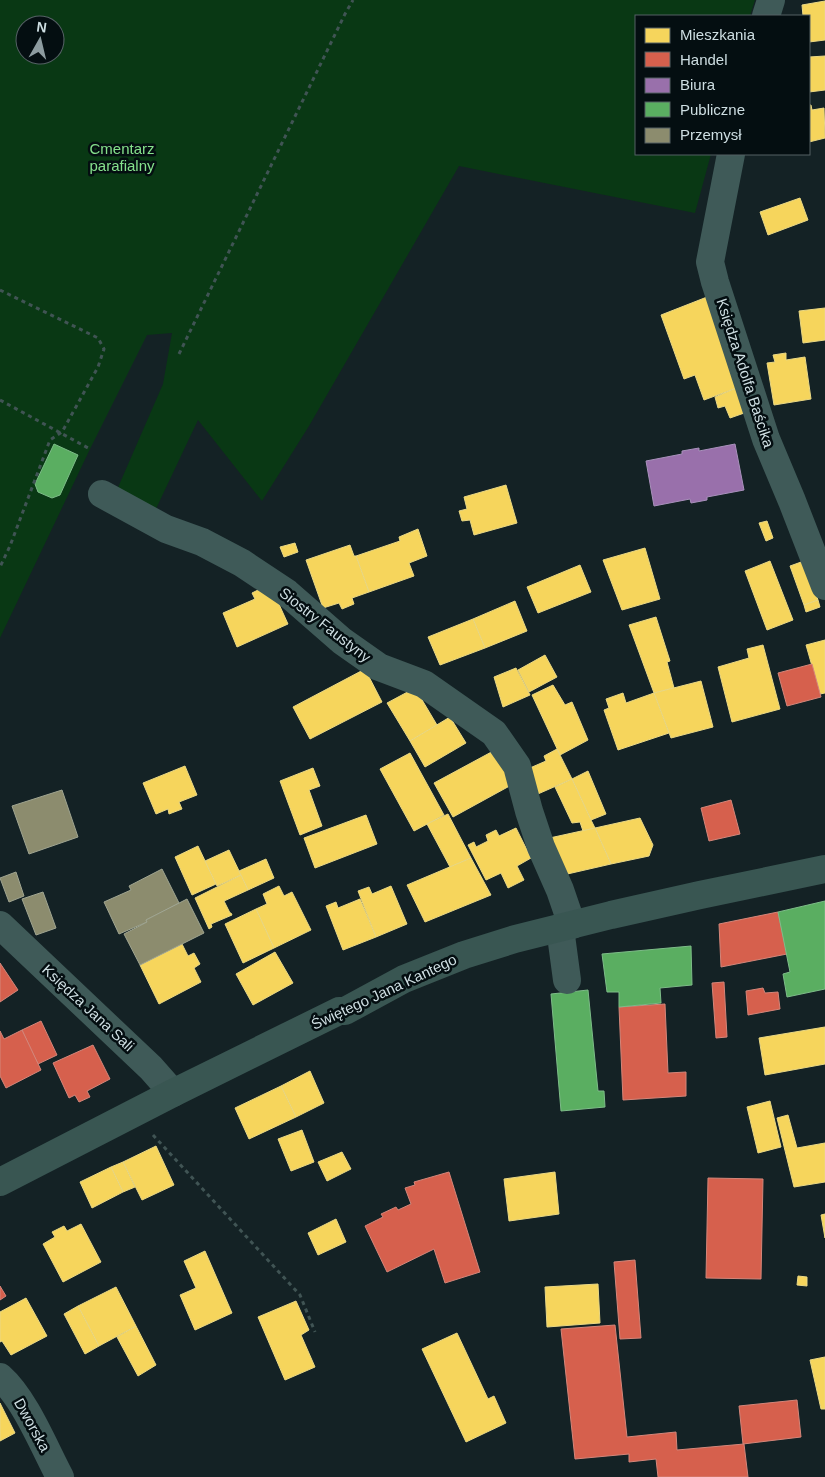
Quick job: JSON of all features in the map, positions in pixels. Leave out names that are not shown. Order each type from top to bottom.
[{"type":"main road","name":"Świętego Jana Kantego","points":[[0,1182],[339,1011],[345,1011],[404,979],[464,955],[566,926],[825,869]]},
{"type":"street","points":[[766,15],[771,0]]},
{"type":"street","name":"Księdza Adolfa Baścika","points":[[731,155],[710,262],[766,439],[825,586]]},
{"type":"street","name":"Siostry Faustyny","points":[[102,494],[166,529],[202,542],[242,563],[287,593],[342,642],[379,668],[424,684],[494,733],[517,766],[538,838],[560,890],[566,926],[567,980]]},
{"type":"street","name":"Księdza Jana Sali","points":[[0,925],[151,1068],[174,1093]]},
{"type":"street","name":"Dworska","points":[[0,1377],[9,1385],[32,1421],[60,1477]]},
{"type":"path","points":[[179,354],[340,22],[354,0]]},
{"type":"path","points":[[0,290],[98,338],[104,349],[98,367],[62,432],[50,440],[0,568]]},
{"type":"path","points":[[0,400],[62,432],[90,449]]},
{"type":"path","points":[[148,1129],[300,1295],[314,1332]]},
{"type":"green space","name":"Cmentarz parafialny","points":[[0,0],[755,0],[750,15],[635,15],[635,155],[711,155],[695,213],[459,166],[309,426],[262,501],[198,420],[154,513],[116,492],[163,384],[172,333],[147,335],[90,449],[0,638]]},
{"type":"building: Mieszkania","points":[[825,1],[825,40],[810,42],[810,15],[803,15],[802,5]]},
{"type":"building: Mieszkania","points":[[825,56],[825,90],[810,92],[810,57]]},
{"type":"building: Mieszkania","points":[[810,105],[812,110],[824,108],[825,138],[810,142]]},
{"type":"building: Mieszkania","points":[[800,198],[808,220],[768,235],[760,212]]},
{"type":"building: Mieszkania","points":[[707,297],[742,386],[704,400],[695,375],[684,379],[661,315]]},
{"type":"building: Mieszkania","points":[[825,308],[825,340],[803,343],[799,311]]},
{"type":"building: Mieszkania","points":[[786,353],[786,360],[805,357],[811,399],[774,405],[767,363],[775,362],[773,355]]},
{"type":"building: Mieszkania","points":[[741,386],[750,411],[730,418],[725,406],[718,408],[715,397]]},
{"type":"building: Mieszkania","points":[[506,485],[517,523],[474,535],[470,520],[462,521],[459,511],[467,509],[464,497]]},
{"type":"building: Mieszkania","points":[[767,521],[773,538],[766,541],[759,523]]},
{"type":"building: Mieszkania","points":[[418,529],[427,556],[409,563],[414,576],[369,592],[356,556],[400,541],[399,537]]},
{"type":"building: Mieszkania","points":[[295,543],[298,552],[284,557],[280,547]]},
{"type":"building: Mieszkania","points":[[350,545],[369,592],[352,598],[354,604],[342,609],[339,603],[323,608],[306,560]]},
{"type":"building: Mieszkania","points":[[645,548],[660,599],[622,610],[603,560]]},
{"type":"building: Mieszkania","points":[[770,561],[793,620],[767,630],[745,571]]},
{"type":"building: Mieszkania","points":[[804,561],[818,600],[804,605],[790,566]]},
{"type":"building: Mieszkania","points":[[580,565],[591,592],[538,613],[527,587]]},
{"type":"building: Mieszkania","points":[[264,587],[273,591],[288,624],[237,647],[223,613],[255,599],[252,593]]},
{"type":"building: Mieszkania","points":[[818,600],[820,607],[806,612],[804,605]]},
{"type":"building: Mieszkania","points":[[515,601],[527,631],[485,648],[473,619]]},
{"type":"building: Mieszkania","points":[[656,617],[670,661],[667,662],[674,688],[654,693],[629,625]]},
{"type":"building: Mieszkania","points":[[473,619],[485,648],[440,665],[428,637]]},
{"type":"building: Mieszkania","points":[[825,640],[825,693],[820,694],[806,645]]},
{"type":"building: Mieszkania","points":[[763,645],[780,709],[732,722],[718,667],[749,658],[747,649]]},
{"type":"building: Mieszkania","points":[[545,655],[557,677],[529,692],[518,670]]},
{"type":"building: Mieszkania","points":[[516,668],[530,695],[503,707],[494,677]]},
{"type":"building: Mieszkania","points":[[365,669],[382,702],[310,739],[293,707]]},
{"type":"building: Mieszkania","points":[[701,681],[713,727],[671,738],[654,693]]},
{"type":"building: Mieszkania","points":[[553,685],[565,705],[572,702],[588,740],[560,755],[532,695]]},
{"type":"building: Mieszkania","points":[[415,688],[437,725],[410,741],[387,703]]},
{"type":"building: Mieszkania","points":[[623,693],[626,703],[654,693],[669,733],[618,750],[604,710],[609,708],[606,699]]},
{"type":"building: Mieszkania","points":[[450,717],[466,743],[425,767],[410,741]]},
{"type":"building: Mieszkania","points":[[497,749],[515,783],[453,817],[434,783]]},
{"type":"building: Mieszkania","points":[[557,749],[572,779],[531,797],[523,771],[546,761],[544,756]]},
{"type":"building: Mieszkania","points":[[410,753],[444,815],[414,831],[380,769]]},
{"type":"building: Mieszkania","points":[[185,766],[197,795],[179,802],[182,809],[169,814],[168,809],[156,814],[143,783]]},
{"type":"building: Mieszkania","points":[[313,768],[320,786],[309,790],[322,826],[300,835],[280,781]]},
{"type":"building: Mieszkania","points":[[588,771],[606,814],[591,820],[572,779]]},
{"type":"building: Mieszkania","points":[[572,779],[595,828],[583,831],[580,822],[572,823],[555,787]]},
{"type":"building: Mieszkania","points":[[448,814],[471,858],[450,867],[427,824]]},
{"type":"building: Mieszkania","points":[[366,815],[377,844],[315,868],[304,838]]},
{"type":"building: Mieszkania","points":[[640,818],[653,845],[649,856],[611,864],[595,828]]},
{"type":"building: Mieszkania","points":[[516,828],[531,858],[517,866],[524,880],[508,888],[501,873],[486,880],[468,845],[474,842],[476,847],[488,841],[486,835],[496,830],[499,836]]},
{"type":"building: Mieszkania","points":[[595,828],[611,864],[563,875],[545,839]]},
{"type":"building: Mieszkania","points":[[198,846],[216,884],[192,895],[175,857]]},
{"type":"building: Mieszkania","points":[[229,850],[241,875],[217,886],[205,861]]},
{"type":"building: Mieszkania","points":[[471,858],[491,895],[425,922],[407,885]]},
{"type":"building: Mieszkania","points":[[266,859],[274,878],[248,890],[239,871]]},
{"type":"building: Mieszkania","points":[[241,875],[248,890],[224,901],[232,915],[211,924],[212,927],[209,929],[195,898]]},
{"type":"building: Mieszkania","points":[[279,886],[284,896],[292,892],[311,930],[274,948],[256,909],[267,904],[263,894]]},
{"type":"building: Mieszkania","points":[[391,886],[407,924],[376,937],[358,891],[369,887],[372,894]]},
{"type":"building: Mieszkania","points":[[360,899],[376,937],[343,950],[326,906],[336,902],[338,908]]},
{"type":"building: Mieszkania","points":[[256,909],[274,948],[243,963],[225,924]]},
{"type":"building: Mieszkania","points":[[182,944],[188,956],[194,953],[200,964],[194,968],[201,982],[159,1004],[140,965]]},
{"type":"building: Mieszkania","points":[[275,952],[293,983],[253,1005],[236,974]]},
{"type":"building: Mieszkania","points":[[825,1027],[825,1064],[765,1075],[759,1038]]},
{"type":"building: Mieszkania","points":[[310,1071],[324,1103],[296,1117],[281,1086]]},
{"type":"building: Mieszkania","points":[[281,1086],[296,1117],[249,1139],[235,1108]]},
{"type":"building: Mieszkania","points":[[770,1101],[781,1147],[758,1153],[747,1107]]},
{"type":"building: Mieszkania","points":[[788,1115],[797,1148],[825,1143],[825,1182],[794,1187],[777,1118]]},
{"type":"building: Mieszkania","points":[[302,1130],[314,1162],[291,1171],[278,1139]]},
{"type":"building: Mieszkania","points":[[156,1146],[174,1185],[142,1200],[123,1162]]},
{"type":"building: Mieszkania","points":[[342,1152],[351,1169],[327,1181],[318,1162]]},
{"type":"building: Mieszkania","points":[[123,1162],[135,1187],[123,1192],[111,1167]]},
{"type":"building: Mieszkania","points":[[111,1167],[123,1192],[92,1208],[80,1182]]},
{"type":"building: Mieszkania","points":[[555,1172],[559,1214],[509,1221],[504,1179]]},
{"type":"building: Mieszkania","points":[[825,1214],[825,1238],[821,1215]]},
{"type":"building: Mieszkania","points":[[336,1219],[346,1242],[318,1255],[308,1233]]},
{"type":"building: Mieszkania","points":[[81,1224],[101,1262],[63,1282],[43,1244],[55,1237],[52,1232],[64,1226],[67,1231]]},
{"type":"building: Mieszkania","points":[[205,1251],[232,1313],[195,1330],[180,1295],[196,1288],[184,1261]]},
{"type":"building: Mieszkania","points":[[798,1276],[807,1277],[807,1286],[797,1285]]},
{"type":"building: Mieszkania","points":[[598,1284],[600,1323],[547,1327],[545,1287]]},
{"type":"building: Mieszkania","points":[[116,1287],[136,1326],[99,1346],[78,1306]]},
{"type":"building: Mieszkania","points":[[26,1298],[47,1336],[11,1355],[2,1341],[0,1342],[0,1312]]},
{"type":"building: Mieszkania","points":[[296,1301],[309,1330],[301,1335],[315,1367],[285,1380],[258,1317]]},
{"type":"building: Mieszkania","points":[[78,1306],[99,1346],[85,1354],[64,1314]]},
{"type":"building: Mieszkania","points":[[136,1326],[156,1365],[138,1376],[117,1337]]},
{"type":"building: Mieszkania","points":[[457,1333],[488,1399],[494,1396],[506,1423],[466,1442],[422,1349]]},
{"type":"building: Mieszkania","points":[[825,1357],[825,1409],[821,1409],[810,1360]]},
{"type":"building: Mieszkania","points":[[0,1403],[15,1433],[0,1441]]},
{"type":"building: Handel","points":[[812,664],[821,697],[787,706],[778,673]]},
{"type":"building: Handel","points":[[731,800],[740,834],[709,841],[701,808]]},
{"type":"building: Handel","points":[[778,912],[787,954],[721,967],[719,924]]},
{"type":"building: Handel","points":[[0,963],[18,990],[0,1002]]},
{"type":"building: Handel","points":[[724,982],[727,1037],[716,1038],[712,983]]},
{"type":"building: Handel","points":[[763,988],[765,993],[778,992],[780,1009],[748,1015],[746,991]]},
{"type":"building: Handel","points":[[665,1004],[668,1073],[686,1072],[686,1096],[623,1100],[619,1007]]},
{"type":"building: Handel","points":[[41,1021],[57,1055],[38,1064],[22,1030]]},
{"type":"building: Handel","points":[[22,1030],[41,1070],[6,1088],[0,1076],[0,1031],[4,1039]]},
{"type":"building: Handel","points":[[93,1045],[110,1079],[87,1091],[90,1097],[79,1102],[75,1095],[69,1098],[53,1063]]},
{"type":"building: Handel","points":[[449,1172],[480,1272],[445,1283],[434,1249],[387,1272],[365,1226],[383,1217],[381,1214],[396,1207],[398,1210],[411,1204],[405,1188],[415,1185],[414,1182]]},
{"type":"building: Handel","points":[[708,1178],[763,1179],[761,1279],[706,1278]]},
{"type":"building: Handel","points":[[635,1260],[641,1338],[620,1339],[614,1262]]},
{"type":"building: Handel","points":[[0,1286],[6,1296],[0,1300]]},
{"type":"building: Handel","points":[[615,1325],[627,1437],[676,1432],[677,1450],[744,1444],[748,1477],[658,1477],[656,1459],[629,1462],[629,1454],[575,1459],[561,1329]]},
{"type":"building: Handel","points":[[797,1400],[801,1437],[743,1444],[739,1406]]},
{"type":"building: Biura","points":[[735,444],[744,490],[707,497],[707,500],[691,503],[690,499],[654,506],[646,461],[682,454],[682,451],[699,448],[699,451]]},
{"type":"building: Publiczne","points":[[54,444],[78,455],[60,495],[52,498],[38,492],[35,484]]},
{"type":"building: Publiczne","points":[[825,901],[825,989],[787,997],[783,974],[790,972],[778,912]]},
{"type":"building: Publiczne","points":[[691,946],[692,985],[660,988],[661,1003],[619,1007],[619,992],[607,992],[602,954]]},
{"type":"building: Publiczne","points":[[588,990],[598,1091],[604,1091],[605,1107],[561,1111],[551,994]]},
{"type":"building: Przemysł","points":[[62,790],[78,837],[29,854],[12,806]]},
{"type":"building: Przemysł","points":[[162,869],[179,903],[146,920],[147,922],[119,934],[104,902],[131,890],[129,886]]},
{"type":"building: Przemysł","points":[[16,872],[24,896],[9,902],[0,878]]},
{"type":"building: Przemysł","points":[[43,892],[56,928],[36,935],[22,899]]},
{"type":"building: Przemysł","points":[[187,899],[204,933],[140,965],[124,934],[147,922],[146,920]]}]
